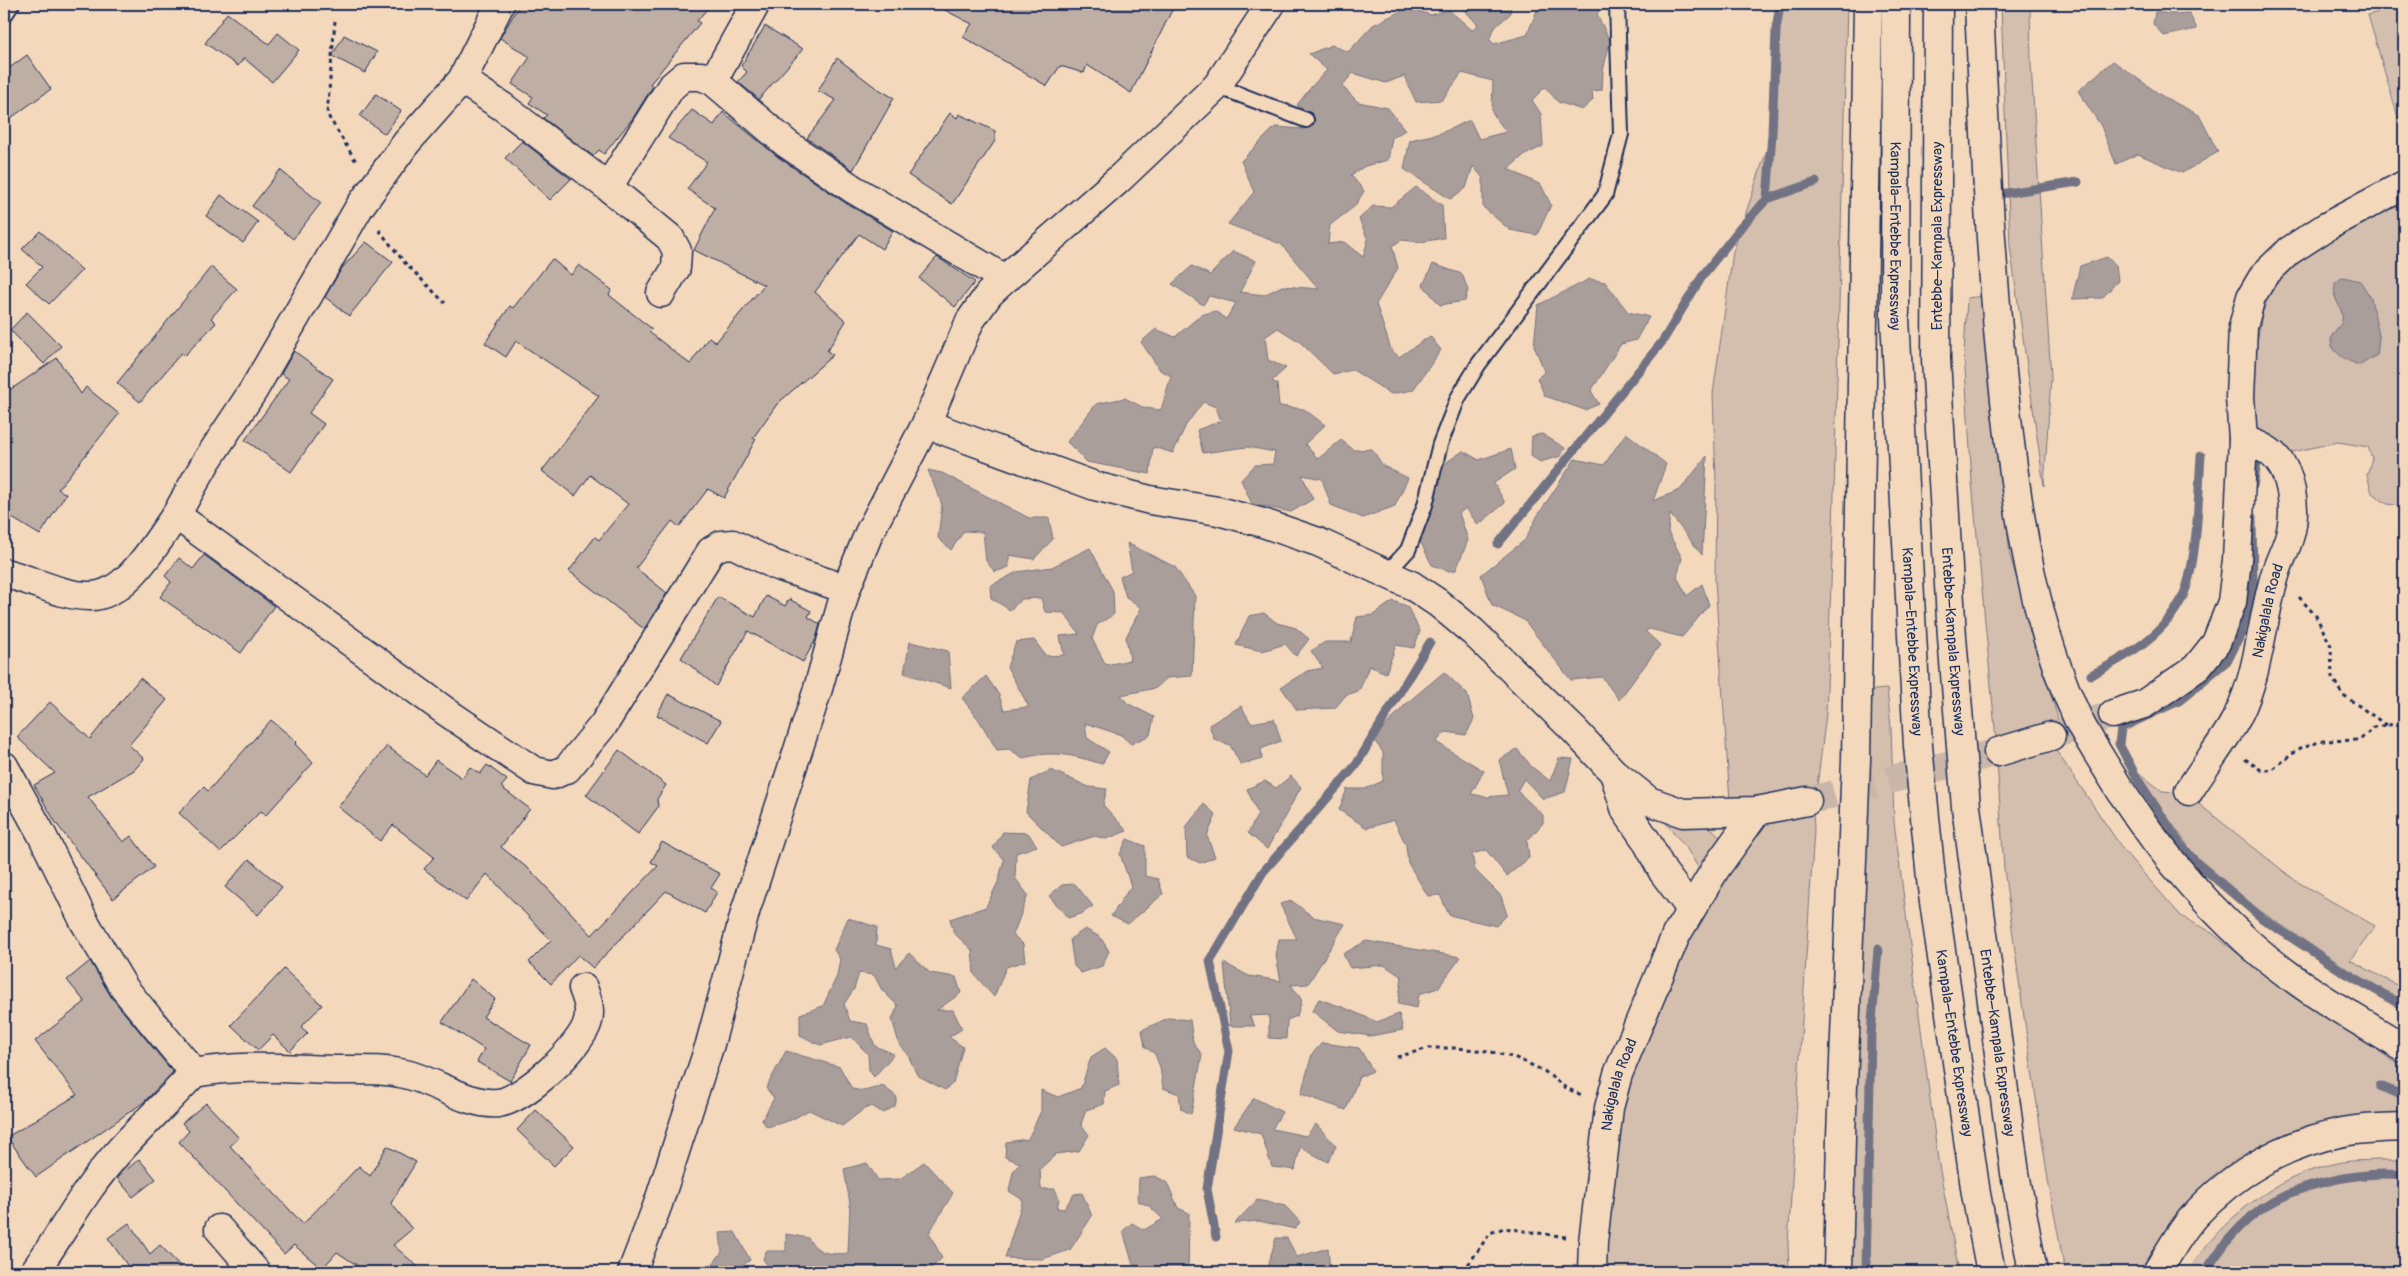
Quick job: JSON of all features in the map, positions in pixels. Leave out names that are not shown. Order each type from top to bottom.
[{"type":"main road","points":[[4,573],[90,596],[113,592],[138,570],[176,515],[206,462],[252,391],[366,197],[407,142],[462,80],[500,4]]},
{"type":"main road","points":[[632,1272],[658,1204],[710,1044],[746,909],[817,692],[846,589],[869,533],[926,424],[970,321],[990,294],[1005,279],[1117,181],[1217,86],[1271,4]]},
{"type":"main road","points":[[1838,1272],[1841,1136],[1856,730],[1868,4]]},
{"type":"main road","name":"Kampala–Entebbe Expressway","points":[[1896,4],[1894,318],[1918,746],[1935,908],[1976,1194],[1991,1272]]},
{"type":"main road","name":"Entebbe–Kampala Expressway","points":[[1938,4],[1936,359],[1952,637],[1966,807],[2015,1173],[2034,1272]]},
{"type":"main road","points":[[1979,4],[1994,294],[2014,477],[2024,549],[2034,592],[2062,680],[2080,723],[2134,813],[2191,885],[2251,944],[2310,992],[2404,1048]]},
{"type":"main road","points":[[714,81],[754,7]]},
{"type":"main road","points":[[608,187],[671,87],[684,76],[701,76],[714,81],[787,144],[846,184],[1005,279]]},
{"type":"main road","points":[[462,80],[503,107],[608,187],[670,238],[676,251],[676,268],[661,294]]},
{"type":"main road","points":[[2113,714],[2144,704],[2196,668],[2216,643],[2232,602],[2237,560],[2243,439],[2240,397],[2243,326],[2251,296],[2264,275],[2289,251],[2326,227],[2404,185]]},
{"type":"main road","points":[[926,424],[1095,486],[1150,500],[1218,511],[1263,523],[1318,542],[1411,585],[1438,603],[1473,632],[1575,731],[1614,773],[1649,802],[1683,813],[1764,810],[1807,802]]},
{"type":"main road","name":"Nakigalala Road","points":[[2188,791],[2231,728],[2247,691],[2259,652],[2276,572],[2286,548],[2292,526],[2293,504],[2288,480],[2279,460],[2266,448],[2243,439]]},
{"type":"main road","points":[[176,515],[448,713],[534,771],[552,775],[566,769],[604,724],[711,551],[721,545],[732,544],[775,565],[846,589]]},
{"type":"main road","points":[[1998,752],[2051,736]]},
{"type":"main road","points":[[4,766],[42,835],[84,921],[124,988],[194,1073]]},
{"type":"main road","points":[[1614,773],[1626,811],[1646,840],[1663,872],[1690,909]]},
{"type":"main road","name":"Nakigalala Road","points":[[1592,1272],[1593,1242],[1609,1108],[1618,1074],[1676,935],[1690,909],[1730,848],[1764,810]]},
{"type":"main road","points":[[34,1272],[59,1238],[89,1189],[130,1139],[194,1073],[224,1068],[256,1066],[380,1070],[407,1074],[477,1100],[498,1103],[520,1095],[538,1082],[572,1046],[588,1023],[590,1006],[583,988]]},
{"type":"main road","points":[[2158,1272],[2172,1247],[2194,1215],[2250,1169],[2276,1154],[2344,1131],[2404,1127]]},
{"type":"main road","points":[[219,1229],[256,1272]]},
{"type":"lane","points":[[4,16],[12,4]]},
{"type":"lane","points":[[1386,575],[1408,550],[1424,505],[1440,444],[1458,398],[1478,366],[1604,195],[1621,134],[1617,4]]},
{"type":"lane","points":[[1217,86],[1306,120]]},
{"type":"path","points":[[336,21],[326,114],[366,197],[405,263],[445,303]]},
{"type":"path","points":[[2276,572],[2316,616],[2331,646],[2332,677],[2342,694],[2387,725]]},
{"type":"path","points":[[2223,738],[2252,766],[2261,770],[2271,770],[2302,747],[2324,742],[2360,740],[2374,727],[2387,725],[2404,726]]},
{"type":"path","points":[[1397,1057],[1429,1048],[1456,1048],[1516,1058],[1544,1070],[1566,1088],[1609,1108]]},
{"type":"path","points":[[1454,1272],[1468,1265],[1490,1233],[1504,1228],[1593,1242]]},
{"type":"shaded area","points":[[1453,4],[1511,4],[1510,14],[1496,26],[1489,39],[1494,44],[1527,35],[1538,8],[1578,4],[1603,4],[1597,14],[1610,41],[1603,71],[1602,90],[1592,91],[1593,100],[1582,110],[1558,102],[1545,87],[1532,100],[1541,114],[1543,146],[1523,156],[1508,169],[1541,185],[1551,205],[1537,235],[1510,230],[1483,207],[1483,178],[1473,166],[1466,188],[1450,199],[1404,169],[1410,140],[1441,133],[1470,120],[1479,139],[1506,132],[1492,112],[1493,81],[1462,73],[1442,100],[1416,102],[1404,76],[1386,83],[1353,73],[1342,86],[1358,102],[1388,108],[1405,130],[1392,138],[1388,160],[1365,166],[1351,175],[1364,191],[1355,206],[1330,225],[1328,244],[1344,242],[1363,257],[1368,240],[1359,219],[1373,206],[1391,207],[1416,187],[1442,205],[1444,238],[1421,242],[1401,240],[1392,246],[1398,268],[1376,304],[1391,349],[1399,357],[1430,336],[1441,350],[1413,390],[1391,394],[1353,370],[1333,374],[1300,342],[1278,328],[1265,337],[1268,360],[1286,368],[1272,381],[1277,384],[1279,406],[1304,409],[1325,425],[1305,444],[1318,459],[1341,440],[1354,450],[1372,449],[1383,466],[1408,478],[1395,506],[1363,518],[1331,505],[1322,479],[1302,475],[1313,499],[1291,512],[1252,504],[1241,480],[1255,465],[1273,464],[1275,452],[1247,447],[1203,453],[1197,430],[1221,421],[1216,407],[1203,402],[1186,425],[1173,453],[1153,447],[1150,474],[1087,462],[1067,442],[1096,404],[1125,398],[1144,408],[1161,410],[1171,376],[1160,370],[1141,342],[1156,329],[1175,337],[1201,315],[1215,311],[1226,319],[1236,303],[1209,296],[1203,305],[1172,284],[1192,266],[1210,275],[1233,251],[1256,261],[1240,292],[1264,295],[1282,286],[1319,289],[1281,244],[1228,224],[1254,192],[1241,161],[1275,127],[1304,129],[1315,119],[1297,105],[1327,70],[1309,54],[1332,45],[1348,52],[1373,25],[1407,8],[1431,15],[1449,10],[1472,30],[1478,25],[1461,6]]},
{"type":"shaded area","points":[[1779,4],[1847,4],[1833,531],[1826,714],[1817,787],[1730,801],[1715,581],[1716,482],[1713,394],[1733,252],[1772,134]]},
{"type":"shaded area","points":[[2001,4],[2030,4],[2031,65],[2051,377],[2044,486],[2010,246]]},
{"type":"shaded area","points":[[2404,5],[2404,138],[2368,15]]},
{"type":"shaded area","points":[[2155,12],[2171,14],[2189,13],[2197,29],[2164,36],[2153,24]]},
{"type":"shaded area","points":[[2113,61],[2162,96],[2199,115],[2218,152],[2182,173],[2138,154],[2116,164],[2101,126],[2078,91]]},
{"type":"shaded area","points":[[2404,191],[2404,506],[2387,504],[2372,493],[2367,475],[2372,458],[2368,447],[2338,442],[2288,453],[2258,434],[2251,413],[2252,370],[2262,314],[2273,285],[2284,269]],"holes":[[[2334,294],[2375,319],[2379,336],[2377,355],[2360,365],[2335,350],[2331,340],[2342,318]]]},
{"type":"shaded area","points":[[2107,257],[2116,265],[2118,281],[2102,298],[2072,299],[2080,266]]},
{"type":"shaded area","points":[[1433,264],[1462,274],[1468,290],[1465,301],[1440,305],[1423,285]]},
{"type":"shaded area","points":[[2343,277],[2360,281],[2371,298],[2379,336],[2377,355],[2360,365],[2339,354],[2332,345],[2331,340],[2343,318],[2335,295],[2335,283]]},
{"type":"shaded area","points":[[1590,279],[1605,282],[1628,312],[1649,317],[1636,340],[1621,344],[1591,391],[1599,404],[1585,410],[1545,396],[1537,378],[1545,372],[1534,346],[1538,305]]},
{"type":"shaded area","points":[[1985,296],[2010,556],[2058,719],[1996,739],[1972,482],[1964,353],[1967,298]]},
{"type":"shaded area","points":[[1626,433],[1666,464],[1653,501],[1680,490],[1707,456],[1702,555],[1670,514],[1668,532],[1682,558],[1677,577],[1687,596],[1702,584],[1709,605],[1682,637],[1650,629],[1645,631],[1660,645],[1619,700],[1602,677],[1571,680],[1524,620],[1492,605],[1481,575],[1525,540],[1538,515],[1575,459],[1604,465]]},
{"type":"shaded area","points":[[1542,434],[1565,448],[1561,456],[1540,462],[1531,456],[1532,436]]},
{"type":"shaded area","points":[[1511,449],[1515,469],[1494,483],[1505,503],[1478,525],[1466,508],[1459,513],[1468,540],[1456,570],[1449,571],[1432,565],[1419,539],[1433,490],[1440,484],[1441,466],[1463,451],[1479,460]]},
{"type":"shaded area","points":[[928,470],[942,473],[1029,518],[1049,518],[1053,539],[1034,559],[1009,555],[1009,567],[995,572],[986,561],[983,532],[964,531],[951,550],[938,538],[942,505]]},
{"type":"shaded area","points":[[1127,543],[1175,567],[1195,596],[1192,676],[1167,678],[1156,688],[1121,695],[1127,703],[1154,717],[1150,735],[1131,744],[1121,735],[1085,723],[1087,738],[1109,752],[1102,764],[1081,758],[1054,754],[1023,758],[1009,749],[997,750],[979,720],[962,698],[986,676],[999,695],[1004,710],[1029,707],[1007,667],[1016,642],[1034,640],[1046,656],[1064,655],[1060,636],[1079,634],[1064,613],[1045,612],[1041,598],[1022,599],[1010,610],[991,598],[990,586],[1017,572],[1052,567],[1090,548],[1113,591],[1114,614],[1097,625],[1092,639],[1106,665],[1130,660],[1126,637],[1141,608],[1126,597],[1120,577],[1132,571]]},
{"type":"shaded area","points":[[1393,601],[1407,606],[1420,631],[1414,648],[1396,645],[1386,673],[1369,666],[1359,691],[1346,695],[1335,708],[1297,710],[1281,687],[1307,671],[1323,668],[1311,651],[1325,642],[1351,642],[1357,617],[1373,615]]},
{"type":"shaded area","points":[[1264,613],[1277,623],[1296,628],[1309,639],[1296,656],[1285,644],[1262,651],[1236,645],[1249,616]]},
{"type":"shaded area","points":[[910,642],[948,651],[951,688],[904,673]]},
{"type":"shaded area","points":[[1444,672],[1467,694],[1474,719],[1466,735],[1446,732],[1436,742],[1484,771],[1471,794],[1487,797],[1508,795],[1499,760],[1517,749],[1532,767],[1550,781],[1559,758],[1573,759],[1565,792],[1543,799],[1524,779],[1517,791],[1543,815],[1543,823],[1527,841],[1529,858],[1507,876],[1486,850],[1472,854],[1475,870],[1501,896],[1507,915],[1496,926],[1449,915],[1440,895],[1428,896],[1408,863],[1406,845],[1394,820],[1367,828],[1339,810],[1347,789],[1365,789],[1383,781],[1383,752],[1373,739],[1407,703]]},
{"type":"shaded area","points":[[1887,689],[1891,727],[1894,822],[1938,1160],[1959,1272],[1849,1272],[1864,697],[1875,690]]},
{"type":"shaded area","points":[[1241,706],[1251,723],[1274,719],[1281,741],[1261,749],[1262,759],[1241,765],[1230,745],[1214,739],[1209,725]]},
{"type":"shaded area","points":[[2053,746],[2124,851],[2181,916],[2212,933],[2258,970],[2404,1068],[2404,1115],[2344,1119],[2167,1233],[2140,1272],[2065,1272],[2048,1180],[2004,869],[1997,761]]},
{"type":"shaded area","points":[[2134,769],[2162,791],[2177,792],[2195,801],[2296,881],[2375,926],[2350,960],[2404,989],[2404,1001],[2346,968],[2260,911],[2220,879],[2195,856]]},
{"type":"shaded area","points":[[1051,770],[1089,787],[1107,789],[1103,805],[1127,831],[1106,839],[1095,836],[1061,847],[1026,812],[1031,780]]},
{"type":"shaded area","points":[[1291,776],[1301,787],[1267,849],[1248,833],[1258,814],[1247,789],[1265,781],[1276,788]]},
{"type":"shaded area","points":[[1204,804],[1216,815],[1207,836],[1215,857],[1200,863],[1187,857],[1186,827]]},
{"type":"shaded area","points":[[1813,809],[1814,830],[1788,1244],[1789,1272],[1605,1272],[1608,1202],[1628,1083],[1682,945],[1720,885],[1766,822]]},
{"type":"shaded area","points":[[1665,817],[1697,822],[1717,833],[1721,839],[1704,869],[1699,869],[1687,849],[1665,822]]},
{"type":"shaded area","points":[[1003,832],[1028,833],[1037,846],[1016,853],[1015,878],[1028,895],[1013,935],[1023,944],[1025,961],[1006,967],[994,997],[974,974],[972,950],[954,933],[950,919],[986,907],[998,882],[1004,860],[993,848]]},
{"type":"shaded area","points":[[1127,839],[1145,846],[1145,876],[1158,879],[1163,894],[1128,924],[1111,916],[1131,886],[1120,854]]},
{"type":"shaded area","points":[[1075,884],[1093,906],[1081,914],[1068,918],[1049,896],[1062,885]]},
{"type":"shaded area","points":[[1292,901],[1313,917],[1345,924],[1308,984],[1291,985],[1302,1000],[1297,1016],[1287,1020],[1286,1039],[1269,1038],[1269,1015],[1249,1016],[1255,1026],[1230,1026],[1224,963],[1249,976],[1281,981],[1276,956],[1279,939],[1297,939],[1280,904]]},
{"type":"shaded area","points":[[848,918],[877,927],[876,945],[891,949],[896,967],[909,953],[930,973],[956,977],[961,993],[937,1010],[953,1010],[962,1029],[949,1037],[963,1047],[953,1083],[945,1090],[917,1075],[908,1055],[899,1044],[892,1019],[898,1006],[882,990],[874,975],[859,973],[854,989],[844,1004],[850,1021],[867,1024],[875,1046],[894,1054],[874,1077],[869,1070],[868,1054],[851,1037],[820,1045],[800,1035],[800,1014],[823,1006],[837,976],[840,959],[834,950]]},
{"type":"shaded area","points":[[1085,929],[1100,937],[1109,951],[1102,966],[1081,973],[1074,966],[1070,939]]},
{"type":"shaded area","points":[[1366,941],[1461,957],[1438,988],[1419,994],[1417,1008],[1398,1004],[1402,977],[1384,965],[1350,968],[1343,954]]},
{"type":"shaded area","points":[[1319,999],[1377,1022],[1399,1014],[1403,1030],[1370,1036],[1338,1031],[1312,1011]]},
{"type":"shaded area","points":[[1168,1018],[1190,1020],[1193,1042],[1202,1055],[1191,1114],[1181,1109],[1179,1094],[1163,1088],[1160,1067],[1155,1054],[1145,1047],[1142,1030]]},
{"type":"shaded area","points":[[1322,1043],[1359,1048],[1373,1071],[1359,1077],[1346,1110],[1301,1094],[1312,1054]]},
{"type":"shaded area","points":[[1105,1048],[1117,1059],[1119,1085],[1105,1091],[1104,1104],[1086,1110],[1081,1124],[1089,1135],[1079,1151],[1056,1154],[1040,1169],[1041,1189],[1055,1189],[1059,1199],[1057,1208],[1064,1209],[1074,1194],[1082,1193],[1092,1216],[1070,1250],[1042,1259],[1005,1258],[1023,1200],[1009,1191],[1013,1172],[1020,1163],[1005,1157],[1006,1142],[1028,1139],[1041,1111],[1041,1090],[1058,1097],[1081,1088],[1091,1057]]},
{"type":"shaded area","points":[[786,1051],[840,1067],[852,1089],[864,1091],[883,1086],[897,1097],[895,1106],[883,1113],[872,1106],[864,1109],[842,1126],[809,1110],[791,1120],[767,1127],[762,1120],[774,1098],[766,1088]]},
{"type":"shaded area","points":[[1254,1098],[1282,1112],[1272,1129],[1306,1136],[1316,1124],[1336,1146],[1328,1162],[1300,1147],[1295,1170],[1272,1167],[1261,1134],[1234,1127]]},
{"type":"shaded area","points":[[2404,1160],[2404,1272],[2188,1272],[2216,1235],[2233,1218],[2252,1202],[2272,1189],[2315,1169],[2343,1162]]},
{"type":"shaded area","points":[[924,1162],[953,1193],[929,1233],[942,1258],[927,1272],[838,1272],[837,1267],[830,1272],[769,1272],[770,1269],[763,1259],[766,1251],[786,1251],[786,1234],[808,1238],[816,1247],[825,1252],[836,1254],[848,1253],[850,1204],[844,1169],[867,1163],[878,1180],[900,1179]]},
{"type":"shaded area","points":[[1154,1176],[1167,1182],[1178,1208],[1189,1213],[1188,1272],[1151,1272],[1146,1266],[1133,1265],[1123,1231],[1132,1223],[1144,1230],[1163,1219],[1149,1206],[1138,1201],[1139,1178]]},
{"type":"shaded area","points":[[1257,1200],[1285,1206],[1300,1222],[1295,1229],[1259,1221],[1235,1223]]},
{"type":"shaded area","points":[[735,1232],[750,1260],[740,1267],[756,1272],[709,1272],[709,1269],[722,1252],[720,1233]]},
{"type":"shaded area","points":[[1276,1238],[1287,1238],[1297,1257],[1328,1248],[1330,1272],[1266,1272]]},
{"type":"building","points":[[520,4],[711,4],[697,21],[700,23],[650,84],[653,86],[633,118],[604,154],[599,150],[593,156],[543,118],[547,115],[529,103],[533,97],[512,84],[530,57],[500,38]]},
{"type":"building","points":[[933,4],[1175,4],[1131,93],[1087,65],[1084,73],[1060,66],[1047,86],[963,37],[972,24]]},
{"type":"building","points":[[227,13],[269,44],[278,33],[299,50],[272,82],[244,58],[238,66],[205,43]]},
{"type":"building","points":[[765,26],[803,49],[759,99],[738,82],[747,72],[741,66]]},
{"type":"building","points":[[344,35],[377,52],[365,73],[332,56]]},
{"type":"building","points":[[27,55],[51,89],[4,123],[4,72]]},
{"type":"building","points":[[837,58],[875,87],[894,98],[853,170],[807,138],[836,100],[818,91]]},
{"type":"building","points":[[376,94],[401,111],[385,134],[360,116]]},
{"type":"building","points":[[692,110],[714,125],[723,112],[778,157],[844,202],[893,231],[882,249],[859,234],[815,292],[846,321],[827,351],[833,355],[777,404],[753,438],[756,439],[724,498],[708,489],[679,527],[672,521],[636,568],[667,593],[644,629],[569,571],[595,537],[599,540],[628,504],[590,475],[575,496],[542,471],[599,396],[516,341],[506,357],[485,343],[510,306],[513,308],[552,259],[571,275],[579,265],[612,290],[609,295],[652,329],[649,332],[690,364],[709,337],[716,342],[764,285],[694,250],[715,208],[687,189],[707,162],[668,138]]},
{"type":"building","points":[[950,113],[957,118],[959,114],[995,131],[995,141],[952,204],[908,175]]},
{"type":"building","points":[[522,141],[571,179],[550,200],[505,158]]},
{"type":"building","points":[[280,170],[321,203],[293,239],[252,206]]},
{"type":"building","points":[[221,195],[258,222],[243,243],[206,216]]},
{"type":"building","points":[[40,231],[82,270],[49,304],[26,283],[42,267],[22,249]]},
{"type":"building","points":[[366,242],[393,262],[349,316],[325,297],[342,268]]},
{"type":"building","points":[[937,257],[975,282],[955,307],[919,278]]},
{"type":"building","points":[[211,267],[237,289],[211,318],[216,323],[184,356],[181,353],[140,402],[117,383]]},
{"type":"building","points":[[27,312],[61,346],[44,364],[10,330]]},
{"type":"building","points":[[294,351],[333,379],[309,413],[324,424],[291,472],[245,440],[289,379],[281,374]]},
{"type":"building","points":[[57,358],[81,394],[86,387],[119,414],[58,489],[66,494],[40,535],[4,513],[4,394]]},
{"type":"building","points":[[204,555],[274,606],[241,653],[160,597],[171,582],[165,576],[179,558],[193,569]]},
{"type":"building","points":[[766,596],[785,606],[789,599],[811,611],[808,617],[820,624],[816,639],[803,662],[748,631],[716,686],[681,658],[718,597],[755,617]]},
{"type":"building","points":[[140,678],[167,700],[129,745],[144,759],[134,770],[88,797],[123,842],[131,836],[154,867],[113,899],[56,823],[34,785],[55,773],[17,737],[50,702],[90,739]]},
{"type":"building","points":[[668,694],[721,721],[708,743],[657,715]]},
{"type":"building","points":[[271,720],[297,742],[295,744],[313,763],[266,815],[261,811],[220,852],[179,813],[204,787],[208,791]]},
{"type":"building","points":[[387,746],[425,775],[436,760],[462,778],[470,767],[480,774],[487,765],[507,780],[501,787],[530,809],[501,847],[531,871],[592,935],[658,866],[651,862],[662,842],[720,874],[711,888],[717,892],[705,913],[666,891],[593,968],[578,955],[551,984],[529,962],[551,940],[487,874],[466,901],[424,869],[434,857],[393,825],[380,841],[338,807]]},
{"type":"building","points":[[619,750],[666,785],[657,799],[658,807],[638,834],[586,795]]},
{"type":"building","points":[[249,859],[282,887],[258,915],[225,887]]},
{"type":"building","points":[[90,961],[112,998],[173,1072],[144,1102],[36,1177],[7,1137],[77,1095],[35,1041],[85,1002],[67,980]]},
{"type":"building","points":[[284,969],[322,1005],[301,1027],[308,1033],[290,1051],[273,1035],[258,1050],[231,1025]]},
{"type":"building","points":[[471,979],[495,999],[483,1017],[531,1045],[510,1081],[477,1062],[484,1049],[442,1022]]},
{"type":"building","points":[[206,1103],[239,1138],[230,1146],[303,1224],[359,1166],[370,1176],[387,1146],[416,1162],[391,1203],[412,1229],[393,1245],[424,1272],[367,1272],[337,1252],[322,1269],[294,1245],[284,1254],[179,1142],[189,1131],[182,1123]]},
{"type":"building","points":[[536,1110],[574,1146],[554,1166],[517,1130]]},
{"type":"building","points":[[139,1159],[156,1179],[133,1197],[117,1178]]},
{"type":"building","points":[[129,1223],[150,1254],[160,1245],[186,1272],[132,1272],[108,1238]]},
{"type":"waterway","points":[[1767,199],[1772,134],[1776,30],[1780,4]]},
{"type":"waterway","points":[[1498,544],[1662,342],[1703,275],[1741,227],[1767,199],[1816,182]]},
{"type":"waterway","points":[[2000,194],[2078,182]]},
{"type":"waterway","points":[[2091,675],[2144,643],[2156,633],[2176,610],[2188,582],[2192,565],[2201,456]]},
{"type":"waterway","points":[[2253,486],[2257,463]]},
{"type":"waterway","points":[[2252,517],[2253,583],[2241,634],[2228,660],[2179,701],[2121,728],[2119,744],[2138,780],[2180,844],[2196,862],[2263,919],[2342,971],[2404,1006]]},
{"type":"waterway","points":[[1216,1237],[1207,1189],[1229,1051],[1210,961],[1263,872],[1356,765],[1430,642]]},
{"type":"waterway","points":[[1866,1272],[1871,1034],[1878,949]]},
{"type":"waterway","points":[[2380,1086],[2404,1096]]},
{"type":"waterway","points":[[2205,1272],[2240,1227],[2255,1214],[2287,1195],[2347,1177],[2386,1174],[2404,1175]]},
{"type":"tunnel","points":[[2051,736],[2113,714]]},
{"type":"tunnel","points":[[1807,801],[1998,752]]}]
